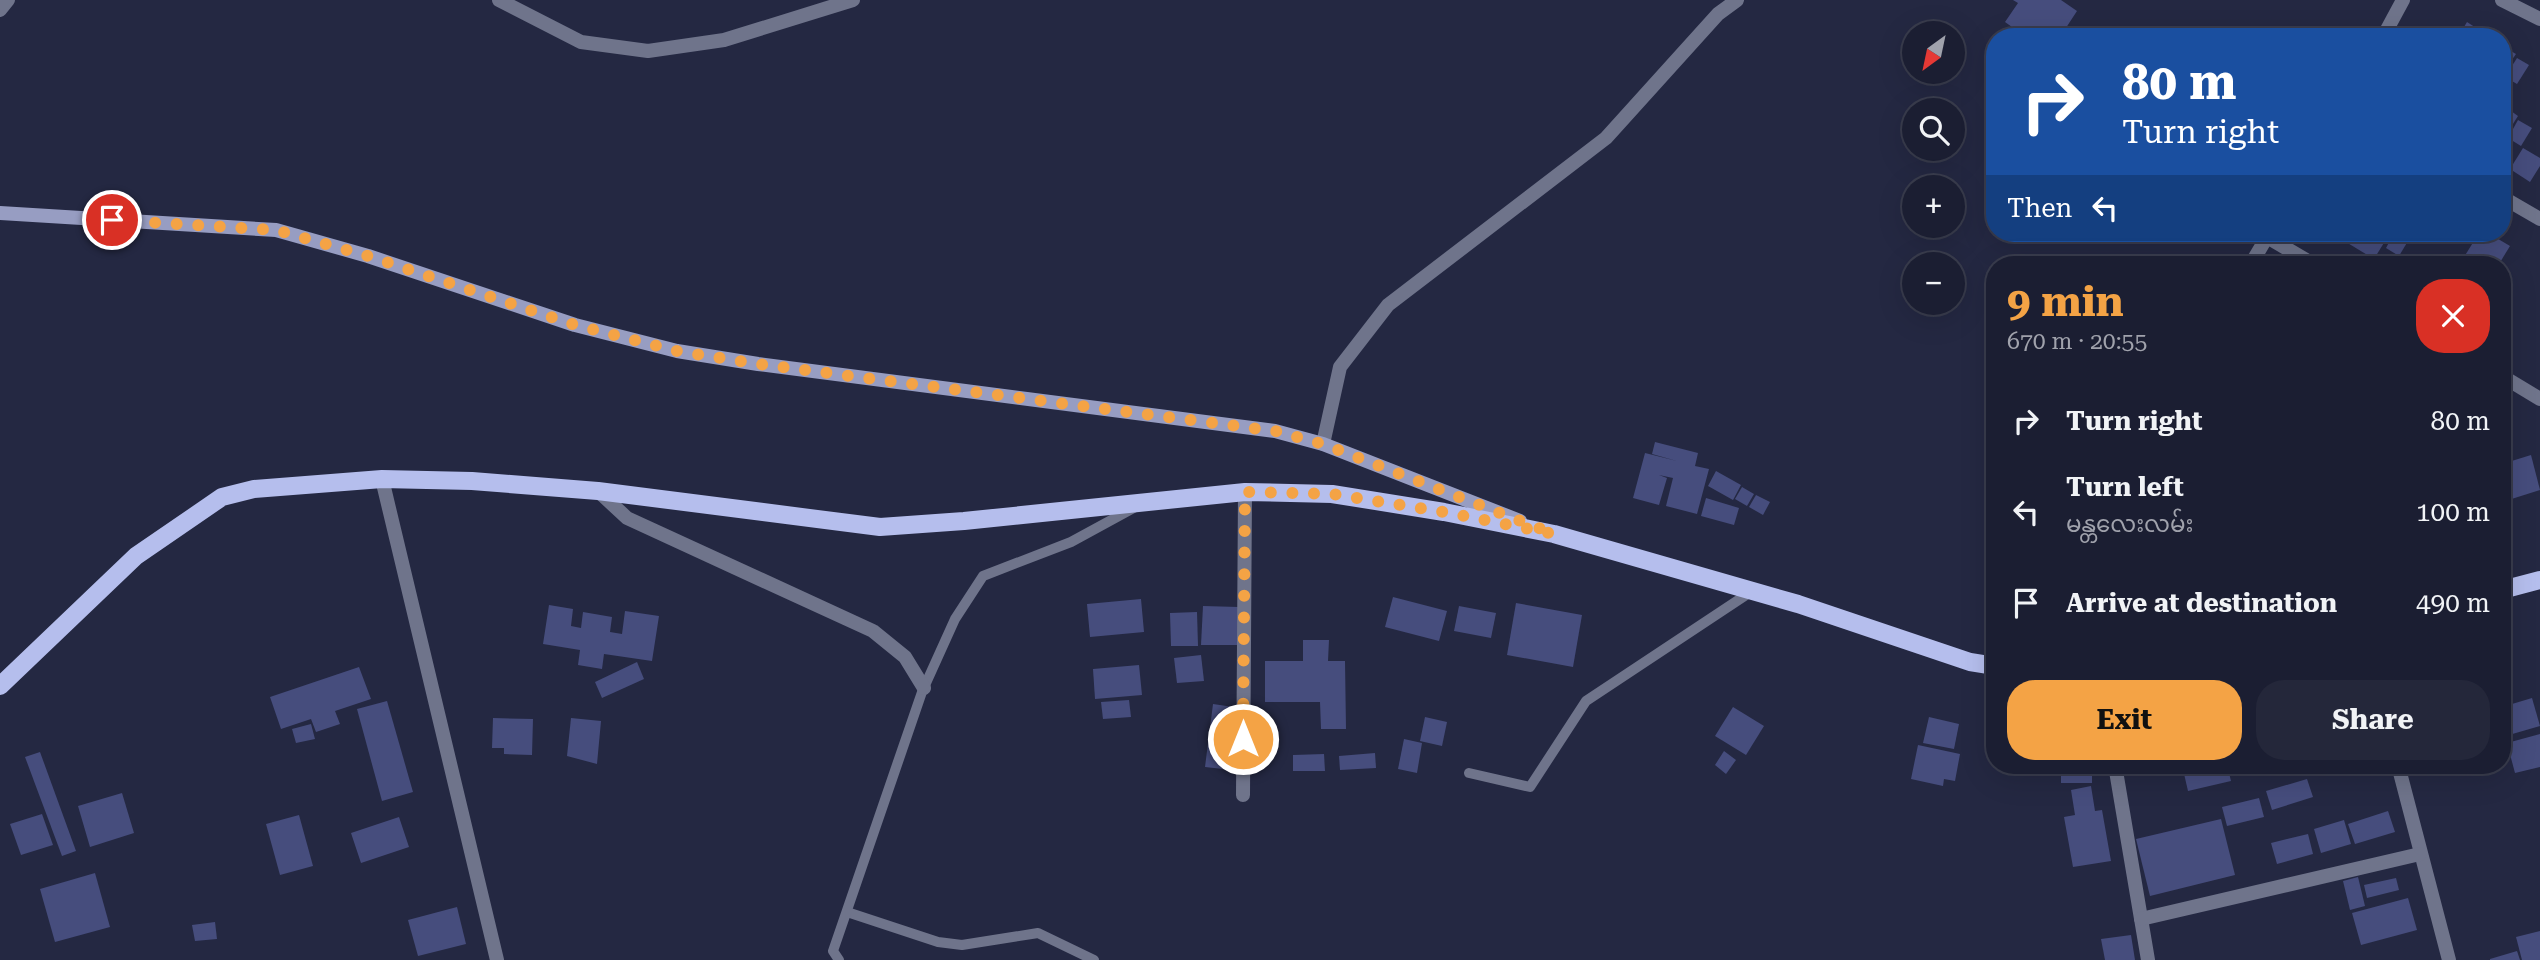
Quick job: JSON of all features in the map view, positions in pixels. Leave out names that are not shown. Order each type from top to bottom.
[{"type":"main road","points":[[0,213],[276,230],[368,256],[575,325],[677,351],[758,364],[1275,431],[1323,444],[1554,534]]},
{"type":"main road","points":[[0,686],[136,556],[222,497],[254,489],[382,479],[472,481],[598,491],[880,527],[1245,492],[1332,494],[1444,512],[1554,534],[1752,591],[1970,662],[1986,665]]},
{"type":"main road","points":[[2511,588],[2540,580]]},
{"type":"street","points":[[0,10],[8,0]]},
{"type":"street","points":[[499,0],[581,42],[648,51],[724,40],[853,0]]},
{"type":"street","points":[[1323,444],[1340,367],[1388,305],[1606,138],[1718,14],[1737,0]]},
{"type":"street","points":[[2388,28],[2403,0]]},
{"type":"street","points":[[2501,0],[2540,19]]},
{"type":"street","points":[[2511,202],[2540,219]]},
{"type":"street","points":[[2279,242],[2301,256]]},
{"type":"street","points":[[2511,381],[2540,399]]},
{"type":"street","points":[[382,479],[496,960]]},
{"type":"street","points":[[598,491],[627,517],[873,631],[905,657],[924,688]]},
{"type":"street","points":[[1243,794],[1245,492]]},
{"type":"street","points":[[2117,774],[2148,960]]},
{"type":"street","points":[[2400,774],[2449,960]]},
{"type":"street","points":[[2141,919],[2420,854]]},
{"type":"lane","points":[[834,957],[924,688],[954,619],[983,576],[1071,542],[1149,500]]},
{"type":"lane","points":[[1469,773],[1530,787],[1586,701],[1752,591]]},
{"type":"lane","points":[[847,912],[938,942],[962,944],[1038,933],[1094,960]]},
{"type":"building","points":[[2013,0],[2061,0],[2077,11],[2066,28],[2011,28],[2005,22],[2018,3]]},
{"type":"building","points":[[2467,22],[2476,28],[2463,28]]},
{"type":"building","points":[[2517,58],[2529,65],[2517,84],[2511,80],[2511,68]]},
{"type":"building","points":[[2511,111],[2518,116],[2511,127]]},
{"type":"building","points":[[2518,120],[2532,128],[2521,146],[2511,140],[2511,133]]},
{"type":"building","points":[[2523,148],[2540,158],[2540,166],[2530,182],[2511,167]]},
{"type":"building","points":[[2346,242],[2384,242],[2376,256],[2369,256]]},
{"type":"building","points":[[2389,242],[2407,242],[2399,256],[2386,248]]},
{"type":"building","points":[[2473,242],[2503,242],[2510,246],[2504,256],[2465,256]]},
{"type":"building","points":[[1655,442],[1698,453],[1695,466],[1709,469],[1697,514],[1666,506],[1673,478],[1659,475],[1667,478],[1659,505],[1633,498],[1645,453],[1677,461],[1652,454]]},
{"type":"building","points":[[2531,455],[2540,490],[2511,499],[2511,461]]},
{"type":"building","points":[[1716,471],[1741,485],[1733,500],[1708,486]]},
{"type":"building","points":[[1742,487],[1754,494],[1747,506],[1735,499]]},
{"type":"building","points":[[1756,495],[1770,502],[1763,515],[1749,507]]},
{"type":"building","points":[[1706,498],[1739,508],[1734,525],[1701,516]]},
{"type":"building","points":[[1393,597],[1447,611],[1439,641],[1385,627]]},
{"type":"building","points":[[1141,599],[1144,632],[1090,637],[1087,604]]},
{"type":"building","points":[[1516,603],[1582,615],[1573,667],[1507,655]]},
{"type":"building","points":[[549,605],[573,609],[571,626],[581,628],[583,612],[612,617],[610,632],[622,634],[625,611],[659,616],[652,661],[604,654],[602,669],[578,665],[580,650],[543,644]]},
{"type":"building","points":[[1203,606],[1239,607],[1240,645],[1201,645]]},
{"type":"building","points":[[1459,606],[1496,613],[1491,638],[1454,631]]},
{"type":"building","points":[[1197,612],[1198,646],[1171,646],[1170,613]]},
{"type":"building","points":[[1303,640],[1329,640],[1328,661],[1345,661],[1346,729],[1321,729],[1320,702],[1265,702],[1265,661],[1303,661]]},
{"type":"building","points":[[1201,655],[1204,681],[1177,683],[1174,658]]},
{"type":"building","points":[[637,662],[644,679],[602,698],[595,682]]},
{"type":"building","points":[[1139,665],[1142,695],[1095,699],[1093,669]]},
{"type":"building","points":[[359,667],[371,699],[335,711],[340,724],[316,732],[311,719],[281,729],[270,697]]},
{"type":"building","points":[[2532,698],[2540,726],[2511,734],[2511,704]]},
{"type":"building","points":[[1129,700],[1131,717],[1103,719],[1101,702]]},
{"type":"building","points":[[387,701],[413,792],[382,801],[357,709]]},
{"type":"building","points":[[1213,704],[1240,708],[1232,770],[1205,767]]},
{"type":"building","points":[[1733,707],[1764,726],[1746,755],[1715,736]]},
{"type":"building","points":[[1425,717],[1447,722],[1442,746],[1420,741]]},
{"type":"building","points":[[1929,717],[1959,724],[1954,749],[1923,743]]},
{"type":"building","points":[[493,718],[533,719],[532,755],[504,754],[504,748],[492,748]]},
{"type":"building","points":[[571,718],[601,721],[597,764],[567,756]]},
{"type":"building","points":[[311,724],[315,739],[296,743],[292,729]]},
{"type":"building","points":[[2540,734],[2540,767],[2515,773],[2511,742]]},
{"type":"building","points":[[1404,739],[1422,743],[1417,773],[1398,769]]},
{"type":"building","points":[[1918,745],[1960,754],[1955,781],[1944,779],[1943,786],[1911,779]]},
{"type":"building","points":[[1724,751],[1736,760],[1726,774],[1715,765]]},
{"type":"building","points":[[40,752],[76,851],[62,856],[25,757]]},
{"type":"building","points":[[1375,753],[1376,768],[1340,770],[1339,756]]},
{"type":"building","points":[[1324,754],[1325,771],[1293,771],[1293,755]]},
{"type":"building","points":[[2061,774],[2092,774],[2092,783],[2061,783]]},
{"type":"building","points":[[2184,774],[2229,774],[2231,781],[2188,791]]},
{"type":"building","points":[[2307,779],[2313,797],[2272,810],[2266,791]]},
{"type":"building","points":[[2091,786],[2095,811],[2102,810],[2111,861],[2073,867],[2064,817],[2075,815],[2071,790]]},
{"type":"building","points":[[122,793],[134,833],[90,847],[78,806]]},
{"type":"building","points":[[2259,798],[2264,817],[2227,826],[2222,807]]},
{"type":"building","points":[[2388,811],[2395,832],[2355,844],[2348,824]]},
{"type":"building","points":[[42,814],[53,845],[21,855],[10,824]]},
{"type":"building","points":[[299,815],[313,866],[280,875],[266,824]]},
{"type":"building","points":[[399,817],[409,847],[361,863],[351,833]]},
{"type":"building","points":[[2221,819],[2235,875],[2150,896],[2136,839]]},
{"type":"building","points":[[2344,820],[2351,844],[2321,853],[2314,829]]},
{"type":"building","points":[[2308,834],[2313,854],[2277,864],[2271,843]]},
{"type":"building","points":[[95,873],[110,927],[55,942],[40,889]]},
{"type":"building","points":[[2358,877],[2365,906],[2350,910],[2343,881]]},
{"type":"building","points":[[2396,878],[2399,890],[2367,898],[2364,885]]},
{"type":"building","points":[[2408,898],[2417,930],[2361,945],[2352,913]]},
{"type":"building","points":[[457,907],[466,944],[418,956],[408,920]]},
{"type":"building","points":[[215,922],[217,939],[195,941],[192,925]]},
{"type":"building","points":[[2540,931],[2540,960],[2522,960],[2516,937]]},
{"type":"building","points":[[2131,935],[2135,960],[2105,960],[2101,939]]},
{"type":"building","points":[[2517,951],[2520,960],[2490,960],[2490,959]]},
{"type":"route","points":[[112,220],[187,222],[276,230],[368,256],[575,325],[677,351],[758,364],[1275,431],[1323,444],[1554,534],[1444,512],[1332,494],[1245,492],[1242,544],[1243,739]]}]
